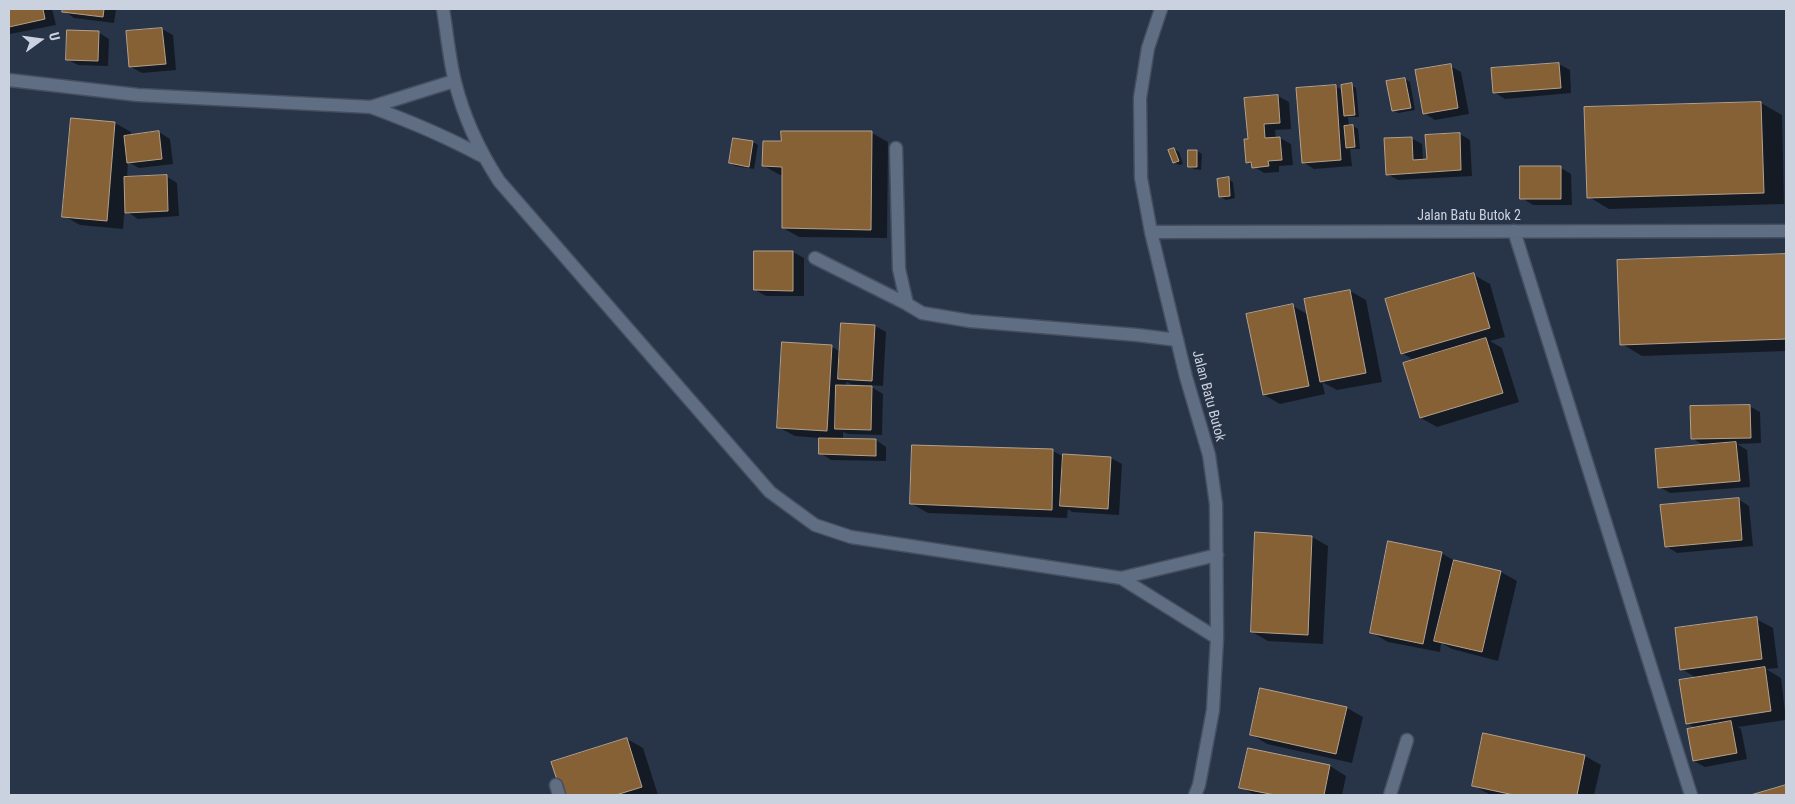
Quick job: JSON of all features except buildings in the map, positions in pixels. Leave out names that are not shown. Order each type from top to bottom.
[{"type":"street","points":[[443,9],[454,81],[464,113],[482,156],[499,181],[770,492],[814,525],[851,537],[1121,578],[1216,555]]},
{"type":"street","name":"Jalan Batu Butok","points":[[1161,9],[1148,48],[1140,98],[1141,178],[1151,232],[1186,377],[1209,455],[1216,504],[1218,638],[1212,710],[1199,785],[1195,795]]},
{"type":"street","points":[[9,80],[138,95],[372,107],[460,144],[482,156]]},
{"type":"street","points":[[372,107],[454,81]]},
{"type":"street","points":[[896,148],[899,269],[907,304]]},
{"type":"street","points":[[1514,230],[1691,795]]},
{"type":"street","name":"Jalan Batu Butok 2","points":[[1151,232],[1786,231]]},
{"type":"street","points":[[815,258],[922,313],[970,321],[1177,340]]},
{"type":"street","points":[[1121,578],[1218,638]]},
{"type":"street","points":[[1390,795],[1407,740]]}]
